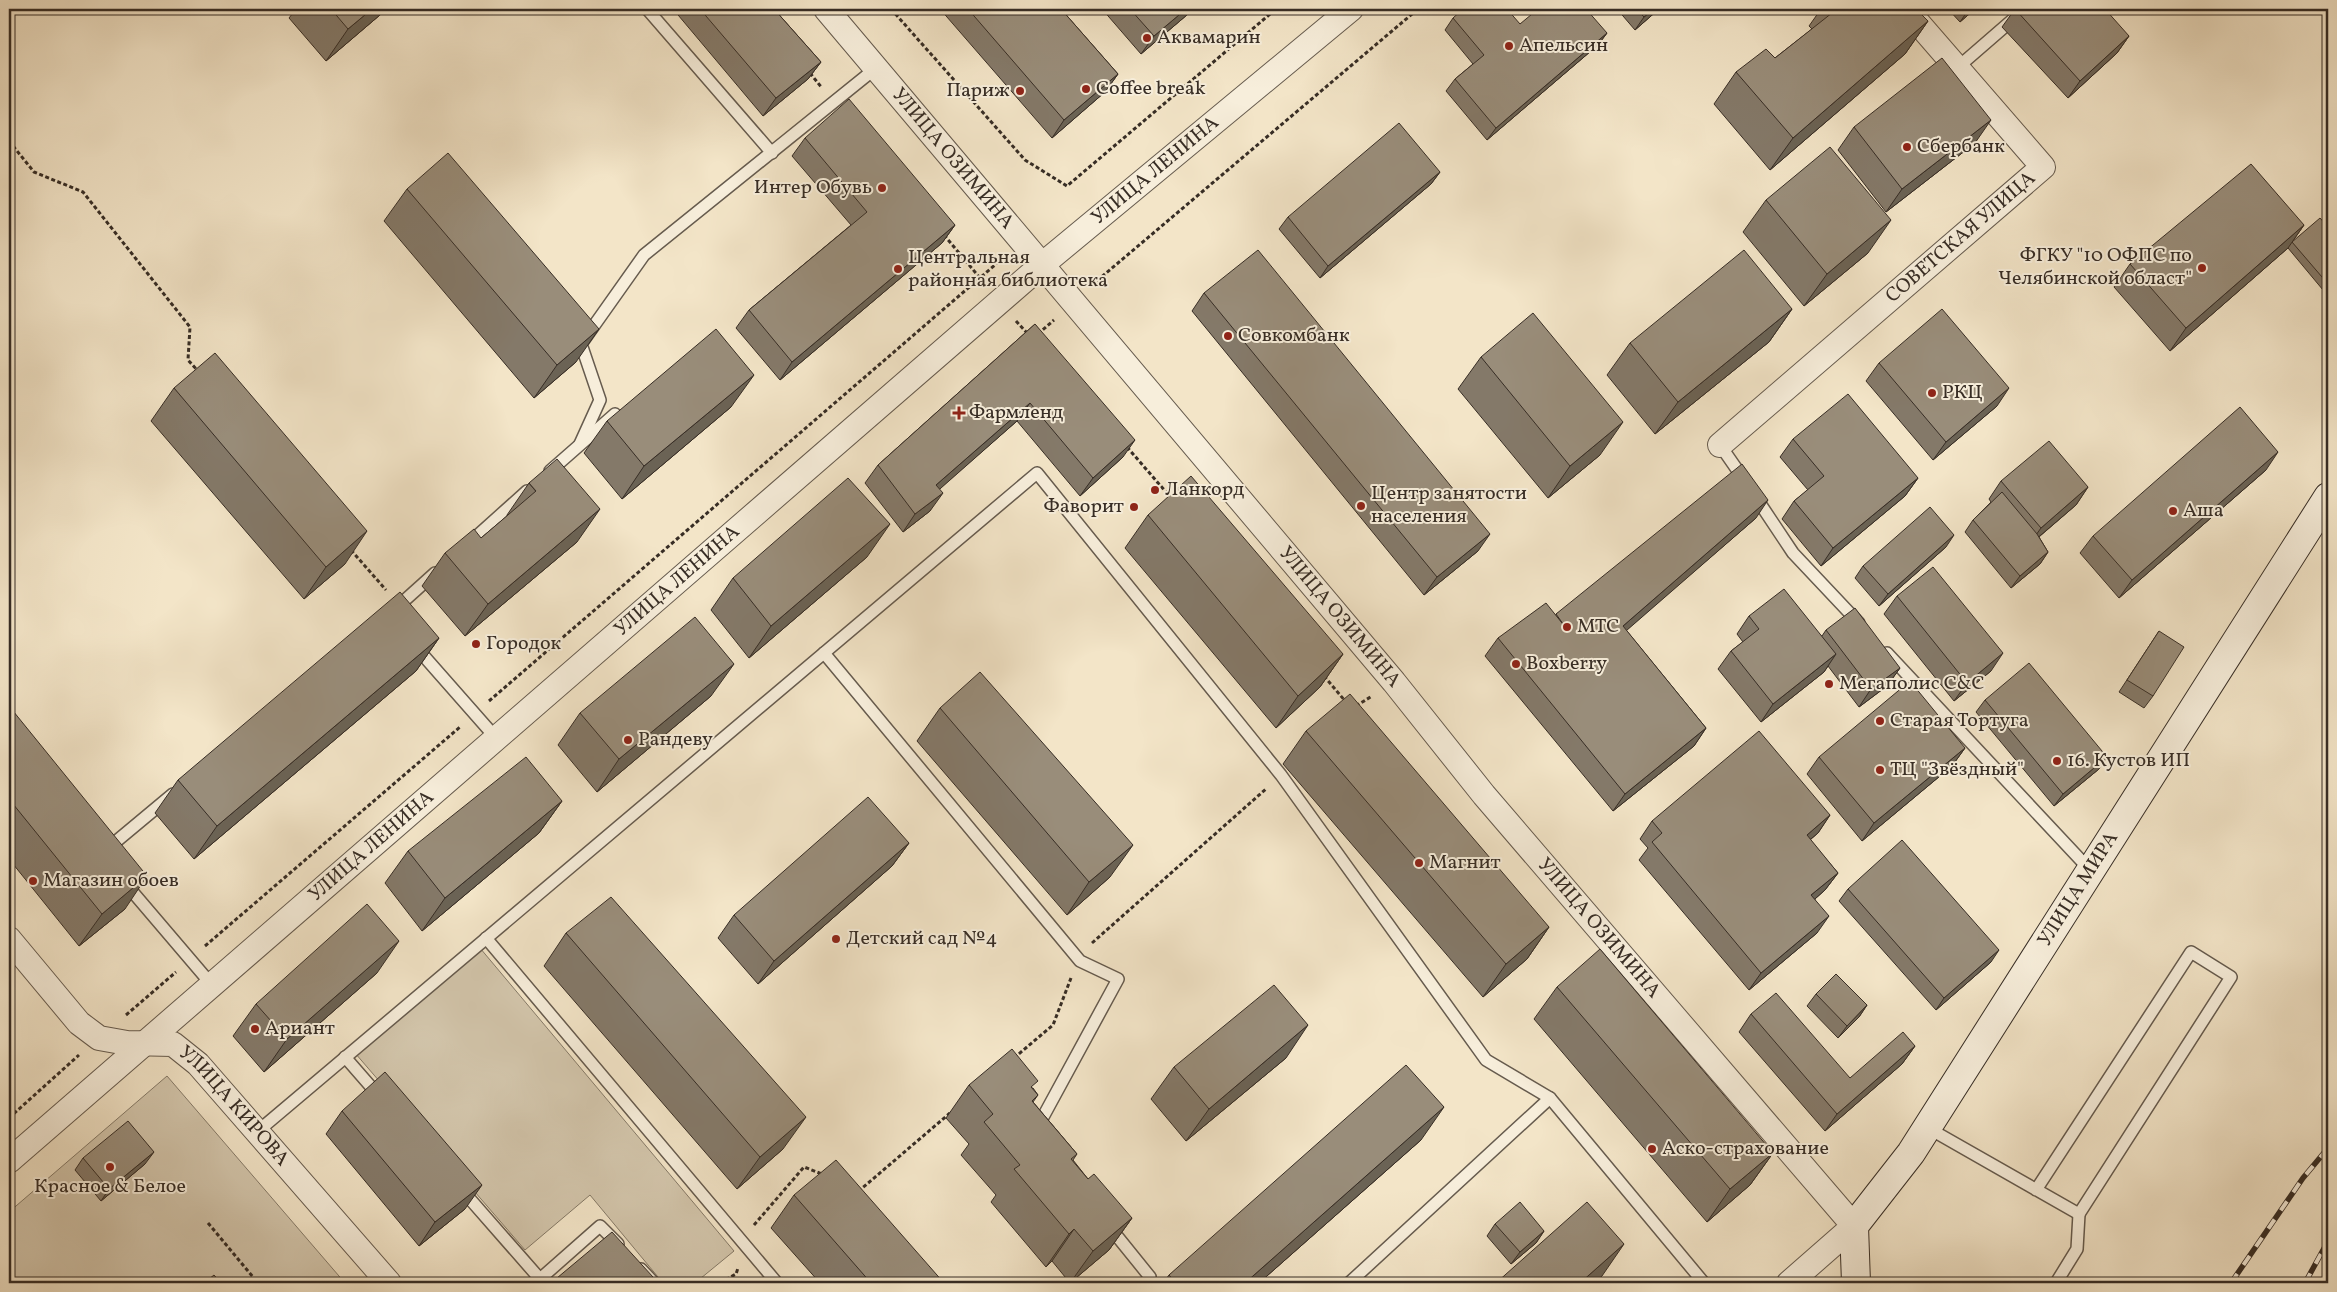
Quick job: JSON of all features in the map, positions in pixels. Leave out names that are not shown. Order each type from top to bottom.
[{"type":"street","name":"УЛИЦА ОЗИМИНА","points":[[826,9],[1394,682],[1484,795],[1854,1226]]},
{"type":"street","name":"УЛИЦА ЛЕНИНА","points":[[9,1161],[1043,264],[1351,9]]},
{"type":"street","name":"СОВЕТСКАЯ УЛИЦА","points":[[1720,445],[2043,167],[1906,9]]},
{"type":"street","name":"УЛИЦА МИРА","points":[[1854,1226],[1928,1128],[2328,497]]},
{"type":"street","name":"УЛИЦА КИРОВА","points":[[9,939],[79,1023],[99,1038],[127,1043],[173,1044],[198,1064],[389,1283]]},
{"type":"street","points":[[1788,1283],[1854,1226]]},
{"type":"street","points":[[1854,1226],[1856,1283]]},
{"type":"lane","points":[[647,9],[772,153]]},
{"type":"lane","points":[[1957,68],[2025,9]]},
{"type":"lane","points":[[580,444],[600,400],[578,341],[644,255],[876,68]]},
{"type":"lane","points":[[457,554],[625,406]]},
{"type":"lane","points":[[1720,445],[1793,553],[1868,633]]},
{"type":"lane","points":[[257,1132],[1037,473],[1281,775],[1486,1060],[1550,1098],[1704,1283]]},
{"type":"lane","points":[[394,622],[388,614],[442,567]]},
{"type":"lane","points":[[407,636],[496,738]]},
{"type":"lane","points":[[1882,647],[2092,872]]},
{"type":"lane","points":[[824,653],[1080,961],[1118,979],[1034,1132],[1041,1140]]},
{"type":"lane","points":[[100,855],[184,785]]},
{"type":"lane","points":[[119,876],[212,985]]},
{"type":"lane","points":[[486,938],[777,1283]]},
{"type":"lane","points":[[2036,1190],[2191,952],[2231,977],[2078,1214],[2077,1249],[2056,1283]]},
{"type":"lane","points":[[345,1058],[384,1102]]},
{"type":"lane","points":[[1349,1283],[1550,1098]]},
{"type":"lane","points":[[1928,1128],[2078,1214]]},
{"type":"lane","points":[[455,1183],[537,1281],[600,1226],[654,1283]]},
{"type":"lane","points":[[1101,1216],[1150,1277],[1149,1283]]},
{"type":"path","points":[[891,9],[1025,160],[1066,186],[1276,9]]},
{"type":"path","points":[[942,233],[1032,340],[1120,259],[1418,9]]},
{"type":"path","points":[[804,66],[834,102]]},
{"type":"path","points":[[9,141],[34,172],[83,192],[190,327],[188,360],[201,375]]},
{"type":"path","points":[[484,705],[1006,255]]},
{"type":"path","points":[[1121,442],[1172,500]]},
{"type":"path","points":[[348,546],[399,606]]},
{"type":"path","points":[[1319,671],[1351,708],[1394,682]]},
{"type":"path","points":[[205,947],[462,725]]},
{"type":"path","points":[[1008,1063],[1053,1025],[1073,972],[1092,943],[1281,775]]},
{"type":"path","points":[[9,1118],[182,966]]},
{"type":"path","points":[[852,1187],[860,1190],[956,1107]]},
{"type":"path","points":[[720,1283],[736,1274],[755,1221],[804,1167],[828,1177]]},
{"type":"path","points":[[208,1223],[258,1283]]},
{"type":"shaded area","points":[[480,948],[734,1251],[695,1283],[663,1283],[590,1195],[525,1250],[355,1053]]},
{"type":"shaded area","points":[[167,1076],[345,1283],[9,1283],[9,1212]]},
{"type":"building","points":[[331,9],[372,9],[348,29]]},
{"type":"building","points":[[700,9],[774,9],[821,62],[776,98]]},
{"type":"building","points":[[968,9],[1061,9],[1118,74],[1064,120]]},
{"type":"building","points":[[1130,9],[1186,9],[1154,36]]},
{"type":"building","points":[[1463,9],[1507,9],[1520,24],[1538,9],[1586,9],[1607,33],[1496,128],[1455,79],[1484,55],[1453,18]]},
{"type":"building","points":[[1636,9],[1654,9],[1644,17]]},
{"type":"building","points":[[1837,9],[1916,9],[1928,21],[1793,138],[1736,72],[1766,49],[1775,58]]},
{"type":"building","points":[[2015,9],[2105,9],[2129,36],[2080,81]]},
{"type":"building","name":"Сбербанк","points":[[1942,58],[1991,120],[1902,189],[1854,127]]},
{"type":"building","points":[[849,99],[955,225],[792,362],[749,310],[867,212],[805,138]]},
{"type":"building","points":[[1399,123],[1440,172],[1328,266],[1288,217]]},
{"type":"building","points":[[1830,147],[1891,220],[1827,274],[1766,200]]},
{"type":"building","points":[[448,153],[599,329],[557,365],[407,189]]},
{"type":"building","name":"ФГКУ \"10 ОФПС по Челябинской област\"","points":[[2251,164],[2304,225],[2186,328],[2130,264]]},
{"type":"building","points":[[2320,218],[2328,227],[2328,284],[2292,242]]},
{"type":"building","points":[[1258,250],[1490,534],[1437,577],[1204,293]]},
{"type":"building","points":[[1744,250],[1792,309],[1678,402],[1630,343]]},
{"type":"building","name":"РКЦ","points":[[1942,309],[2009,388],[1946,442],[1879,363]]},
{"type":"building","points":[[1533,313],[1623,422],[1570,466],[1481,357]]},
{"type":"building","points":[[9,323],[14,329],[9,334]]},
{"type":"building","points":[[1035,324],[1135,440],[1093,478],[1030,403],[936,485],[943,493],[915,514],[878,465]]},
{"type":"building","points":[[716,329],[754,375],[644,466],[607,421]]},
{"type":"building","points":[[215,353],[367,531],[326,567],[174,388]]},
{"type":"building","points":[[1848,394],[1918,478],[1833,548],[1794,501],[1824,476],[1793,439]]},
{"type":"building","name":"Аша","points":[[2240,407],[2278,452],[2132,580],[2093,536]]},
{"type":"building","points":[[2049,441],[2088,487],[2041,528],[2001,481]]},
{"type":"building","points":[[557,459],[600,509],[488,604],[445,553],[474,529],[481,538],[536,491],[529,483]]},
{"type":"building","points":[[1742,464],[1768,500],[1623,626],[1706,728],[1625,794],[1498,638],[1546,603],[1566,628],[1556,614]]},
{"type":"building","points":[[1191,476],[1343,654],[1298,696],[1148,515]]},
{"type":"building","points":[[848,478],[890,524],[771,626],[733,578]]},
{"type":"building","points":[[2002,492],[2037,534],[2048,552],[2020,576],[1973,520]]},
{"type":"building","points":[[1930,507],[1954,535],[1888,594],[1863,566]]},
{"type":"building","points":[[1933,567],[2003,653],[1967,683],[1897,596]]},
{"type":"building","points":[[1784,589],[1836,654],[1773,704],[1731,651],[1759,629],[1749,616]]},
{"type":"building","points":[[400,592],[439,638],[217,826],[178,780]]},
{"type":"building","points":[[1855,608],[1900,668],[1871,689],[1826,630]]},
{"type":"building","points":[[695,617],[734,664],[619,759],[580,713]]},
{"type":"building","points":[[2159,631],[2184,647],[2153,696],[2127,680]]},
{"type":"building","points":[[2029,663],[2107,757],[2063,794],[1985,700]]},
{"type":"building","points":[[980,672],[1133,845],[1089,882],[940,708]]},
{"type":"building","points":[[1910,681],[1965,748],[1874,823],[1819,757]]},
{"type":"building","points":[[1350,694],[1549,927],[1506,964],[1306,731]]},
{"type":"building","points":[[9,706],[147,876],[102,914],[9,799]]},
{"type":"building","points":[[1759,731],[1830,815],[1807,835],[1838,873],[1811,895],[1829,916],[1761,973],[1652,842],[1662,833],[1652,821]]},
{"type":"building","points":[[526,757],[562,801],[445,898],[408,851]]},
{"type":"building","points":[[868,797],[909,843],[774,961],[734,915]]},
{"type":"building","points":[[1902,840],[1999,950],[1944,998],[1848,889]]},
{"type":"building","points":[[611,897],[806,1117],[760,1157],[566,933]]},
{"type":"building","points":[[367,904],[399,941],[287,1039],[256,1004]]},
{"type":"building","points":[[1600,949],[1773,1153],[1730,1189],[1557,987]]},
{"type":"building","points":[[1836,974],[1867,1005],[1847,1026],[1816,994]]},
{"type":"building","points":[[1274,985],[1308,1025],[1209,1109],[1174,1067]]},
{"type":"building","points":[[1776,993],[1850,1078],[1903,1032],[1915,1046],[1837,1114],[1751,1014]]},
{"type":"building","points":[[1012,1049],[1038,1081],[1031,1087],[1038,1095],[1032,1101],[1077,1154],[1071,1159],[1088,1179],[1094,1174],[1132,1218],[1093,1251],[1074,1229],[1069,1234],[1014,1169],[1020,1165],[984,1122],[993,1114],[969,1085]]},
{"type":"building","points":[[1406,1065],[1444,1107],[1245,1283],[1176,1283],[1169,1275]]},
{"type":"building","points":[[385,1072],[482,1185],[435,1222],[342,1111]]},
{"type":"building","name":"Красное & Белое","points":[[128,1121],[154,1152],[109,1189],[83,1158]]},
{"type":"building","points":[[836,1160],[944,1283],[871,1283],[794,1195]]},
{"type":"building","points":[[1520,1202],[1544,1231],[1520,1252],[1495,1224]]},
{"type":"building","points":[[1587,1202],[1624,1244],[1580,1283],[1496,1283]]},
{"type":"building","points":[[612,1232],[653,1277],[645,1283],[551,1283]]},
{"type":"building","points":[[214,1275],[221,1283],[204,1283]]},
{"type":"railway","points":[[2231,1283],[2303,1178],[2328,1148]]},
{"type":"railway","points":[[2305,1283],[2328,1241]]},
{"type":"place","name":"Аквамарин","points":[[1147,38]]},
{"type":"place","name":"Апельсин","points":[[1509,46]]},
{"type":"place","name":"Coffee break","points":[[1086,89]]},
{"type":"place","name":"Париж","points":[[1020,91]]},
{"type":"place","name":"Сбербанк","points":[[1907,147]]},
{"type":"place","name":"Интер Обувь","points":[[882,188]]},
{"type":"place","name":"ФГКУ \"10 ОФПС по Челябинской област\"","points":[[2202,268]]},
{"type":"place","name":"Центральная районная библиотека","points":[[898,269]]},
{"type":"place","name":"Совкомбанк","points":[[1228,336]]},
{"type":"place","name":"РКЦ","points":[[1932,393]]},
{"type":"place","name":"Фармленд","points":[[959,413]]},
{"type":"place","name":"Ланкорд","points":[[1155,490]]},
{"type":"place","name":"Центр занятости населения","points":[[1361,506]]},
{"type":"place","name":"Фаворит","points":[[1134,507]]},
{"type":"place","name":"Аша","points":[[2173,511]]},
{"type":"place","name":"МТС","points":[[1567,627]]},
{"type":"place","name":"Городок","points":[[476,644]]},
{"type":"place","name":"Boxberry","points":[[1516,664]]},
{"type":"place","name":"Мегаполис C&C","points":[[1829,684]]},
{"type":"place","name":"Старая Тортуга","points":[[1880,721]]},
{"type":"place","name":"Рандеву","points":[[628,740]]},
{"type":"place","name":"16. Кустов ИП","points":[[2057,761]]},
{"type":"place","name":"ТЦ \"Звёздный\"","points":[[1880,770]]},
{"type":"place","name":"Магнит","points":[[1419,863]]},
{"type":"place","name":"Магазин обоев","points":[[33,881]]},
{"type":"place","name":"Детский сад №4","points":[[836,939]]},
{"type":"place","name":"Ариант","points":[[255,1029]]},
{"type":"place","name":"Аско-страхование","points":[[1652,1149]]},
{"type":"place","name":"Красное & Белое","points":[[110,1167]]}]
